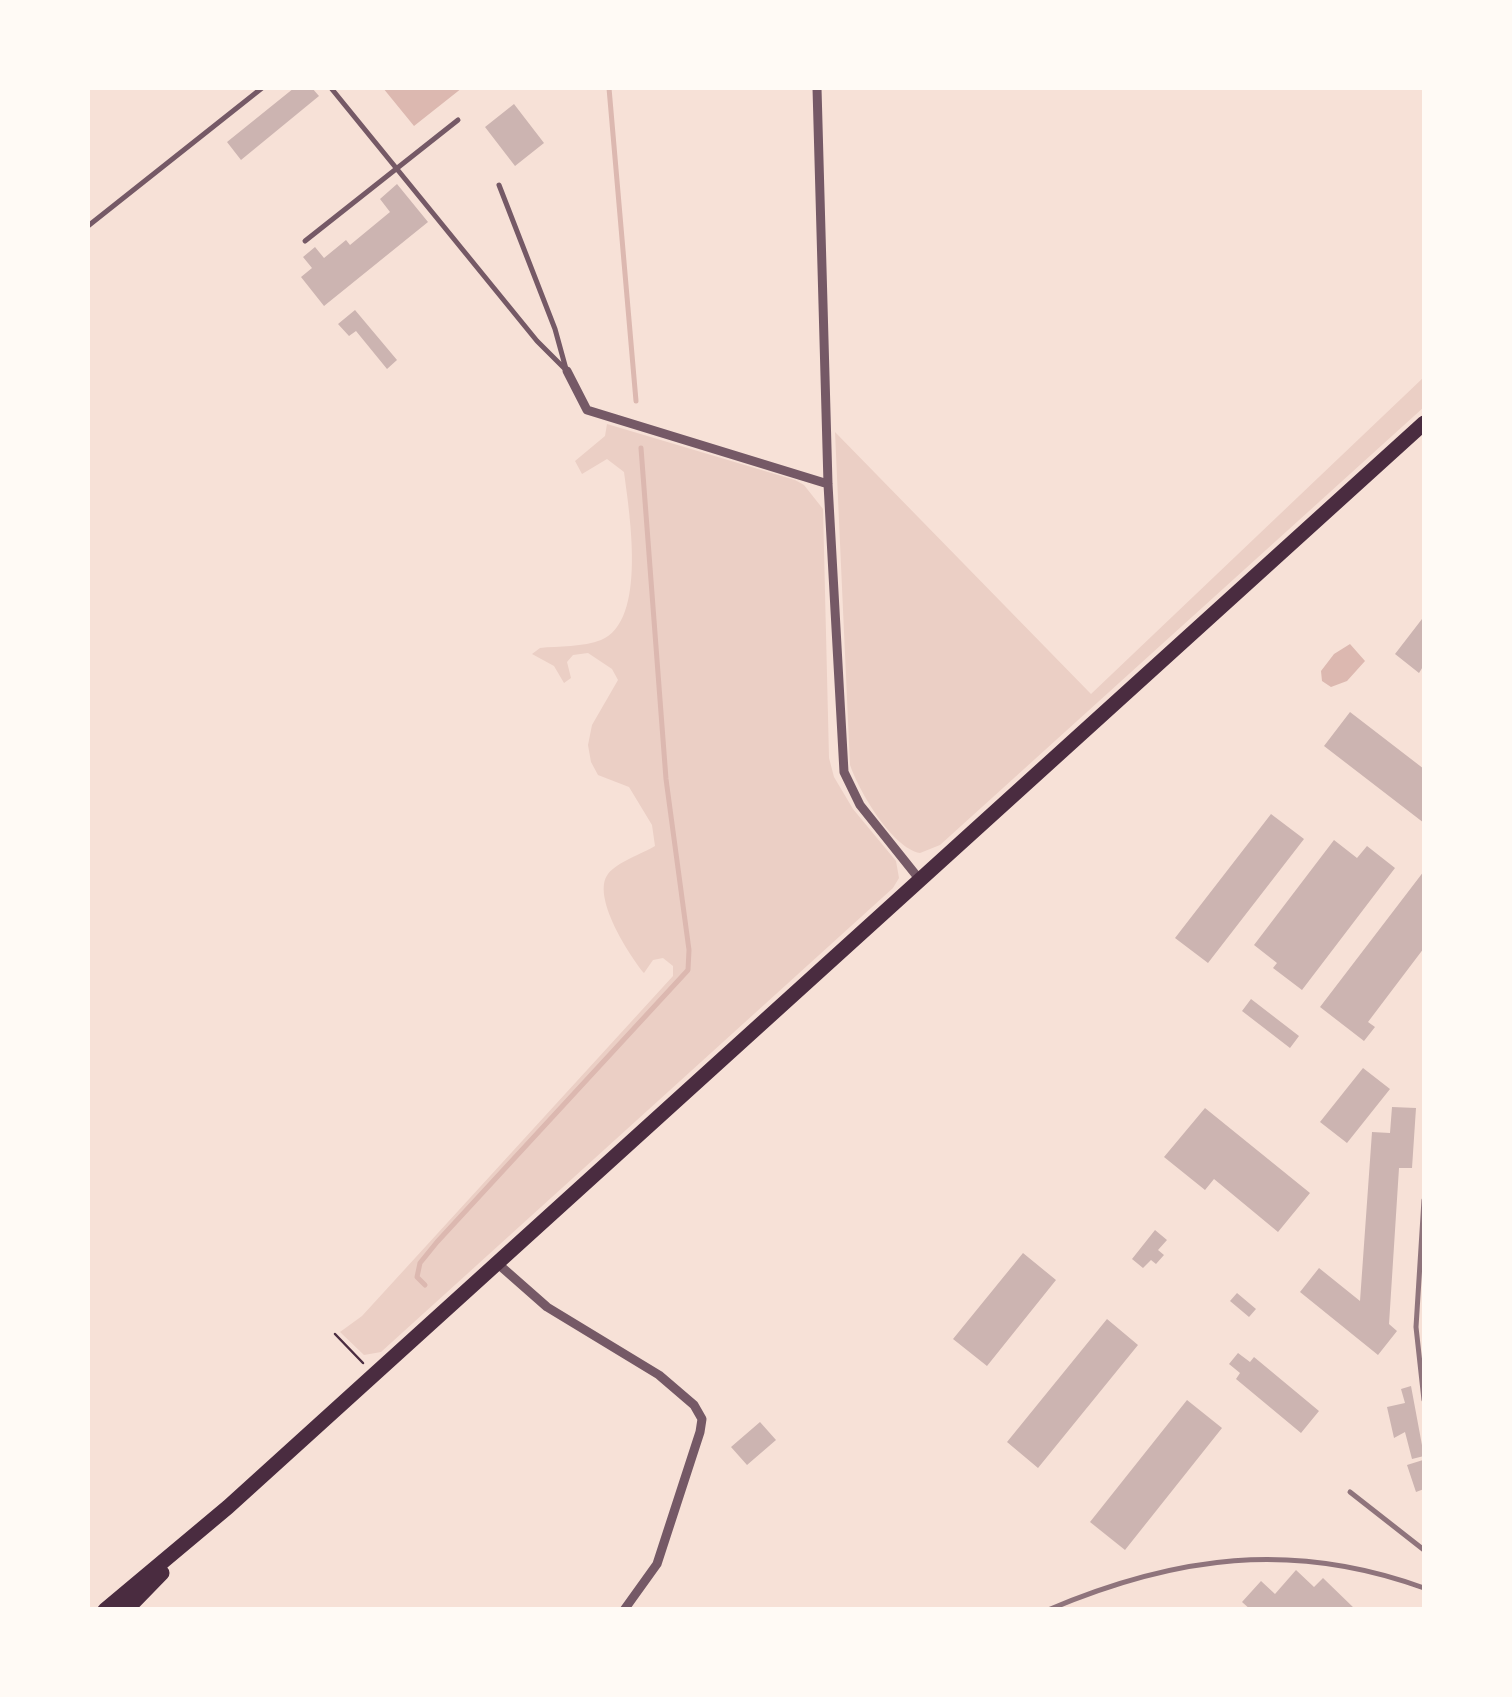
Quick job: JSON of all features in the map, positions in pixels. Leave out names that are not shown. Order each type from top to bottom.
[{"type":"highway","points":[[105,1610],[228,1507],[1424,423]]},
{"type":"highway","points":[[126,1610],[228,1507]]},
{"type":"street","points":[[817,88],[828,484],[844,772],[860,805],[920,880]]},
{"type":"street","points":[[567,372],[587,410],[828,484]]},
{"type":"street","points":[[497,1263],[547,1307],[659,1375],[694,1405],[702,1419],[657,1564],[624,1610]]},
{"type":"lane","points":[[88,226],[262,88]]},
{"type":"lane","points":[[331,88],[537,341],[567,372]]},
{"type":"lane","points":[[304,241],[458,120]]},
{"type":"lane","points":[[499,185],[555,329],[567,372]]},
{"type":"path","points":[[336,1334],[374,1375]]},
{"type":"shaded area","points":[[383,88],[462,88],[414,126]]},
{"type":"shaded area","points":[[1424,377],[1424,407],[940,845],[920,853],[909,849],[888,830],[850,765],[835,432],[1091,694]]},
{"type":"shaded area","points":[[607,424],[795,480],[804,485],[823,509],[829,758],[834,777],[853,809],[896,861],[899,878],[893,888],[381,1352],[364,1355],[340,1332],[362,1316],[673,976],[673,966],[663,958],[653,960],[644,973],[614,925],[604,896],[604,884],[612,870],[655,846],[652,825],[629,787],[598,775],[591,762],[588,745],[592,725],[618,680],[612,669],[588,653],[573,655],[567,662],[571,678],[564,683],[554,666],[532,654],[540,648],[601,640],[616,629],[625,611],[632,564],[624,472],[607,459],[582,474],[575,461],[605,436]]},
{"type":"shaded area","points":[[1350,644],[1365,661],[1347,681],[1331,687],[1322,681],[1321,671],[1334,654]]},
{"type":"building","points":[[294,88],[312,88],[319,96],[241,160],[227,142]]},
{"type":"building","points":[[514,104],[544,143],[515,166],[485,127]]},
{"type":"building","points":[[397,184],[428,222],[324,306],[301,277],[312,268],[303,257],[315,247],[324,258],[346,240],[350,245],[390,212],[380,199]]},
{"type":"building","points":[[355,310],[397,360],[387,369],[356,331],[349,336],[338,324]]},
{"type":"building","points":[[1422,619],[1424,665],[1419,673],[1395,654]]},
{"type":"building","points":[[1350,712],[1424,769],[1424,823],[1324,746]]},
{"type":"building","points":[[1271,814],[1304,839],[1208,963],[1175,938]]},
{"type":"building","points":[[1334,840],[1357,858],[1367,846],[1395,868],[1302,990],[1273,968],[1277,963],[1254,945]]},
{"type":"building","points":[[1424,871],[1424,948],[1368,1022],[1375,1027],[1364,1041],[1320,1007]]},
{"type":"building","points":[[1251,999],[1299,1036],[1290,1048],[1242,1011]]},
{"type":"building","points":[[1363,1068],[1390,1089],[1347,1143],[1320,1122]]},
{"type":"building","points":[[1392,1107],[1416,1108],[1412,1168],[1399,1168],[1389,1324],[1397,1331],[1378,1355],[1300,1292],[1319,1268],[1360,1301],[1372,1132],[1390,1133]]},
{"type":"building","points":[[1205,1108],[1310,1193],[1278,1232],[1214,1179],[1205,1190],[1164,1157]]},
{"type":"building","points":[[1155,1230],[1167,1240],[1158,1250],[1164,1255],[1156,1264],[1151,1260],[1143,1268],[1132,1259]]},
{"type":"building","points":[[1023,1253],[1056,1280],[987,1366],[953,1339]]},
{"type":"building","points":[[1237,1293],[1256,1309],[1249,1317],[1230,1301]]},
{"type":"building","points":[[1107,1319],[1138,1345],[1038,1468],[1007,1442]]},
{"type":"building","points":[[1238,1353],[1250,1362],[1254,1357],[1319,1411],[1301,1433],[1236,1379],[1240,1373],[1229,1364]]},
{"type":"building","points":[[1411,1386],[1424,1456],[1412,1459],[1405,1432],[1394,1438],[1387,1407],[1405,1403],[1401,1389]]},
{"type":"building","points":[[1187,1400],[1222,1428],[1125,1550],[1090,1522]]},
{"type":"building","points":[[760,1422],[776,1440],[747,1465],[731,1447]]},
{"type":"building","points":[[1423,1460],[1424,1489],[1416,1492],[1407,1465]]},
{"type":"building","points":[[1296,1570],[1314,1587],[1323,1578],[1356,1610],[1251,1610],[1242,1602],[1261,1581],[1275,1594]]},
{"type":"waterway","points":[[609,88],[636,401]]},
{"type":"waterway","points":[[425,1285],[417,1277],[420,1263],[437,1242],[688,970],[689,950],[666,779],[641,448]]},
{"type":"railway","points":[[1424,1200],[1416,1327],[1424,1400]]},
{"type":"railway","points":[[1350,1492],[1424,1550]]},
{"type":"railway","points":[[1048,1610],[1142,1577],[1234,1561],[1327,1564],[1424,1588]]}]
